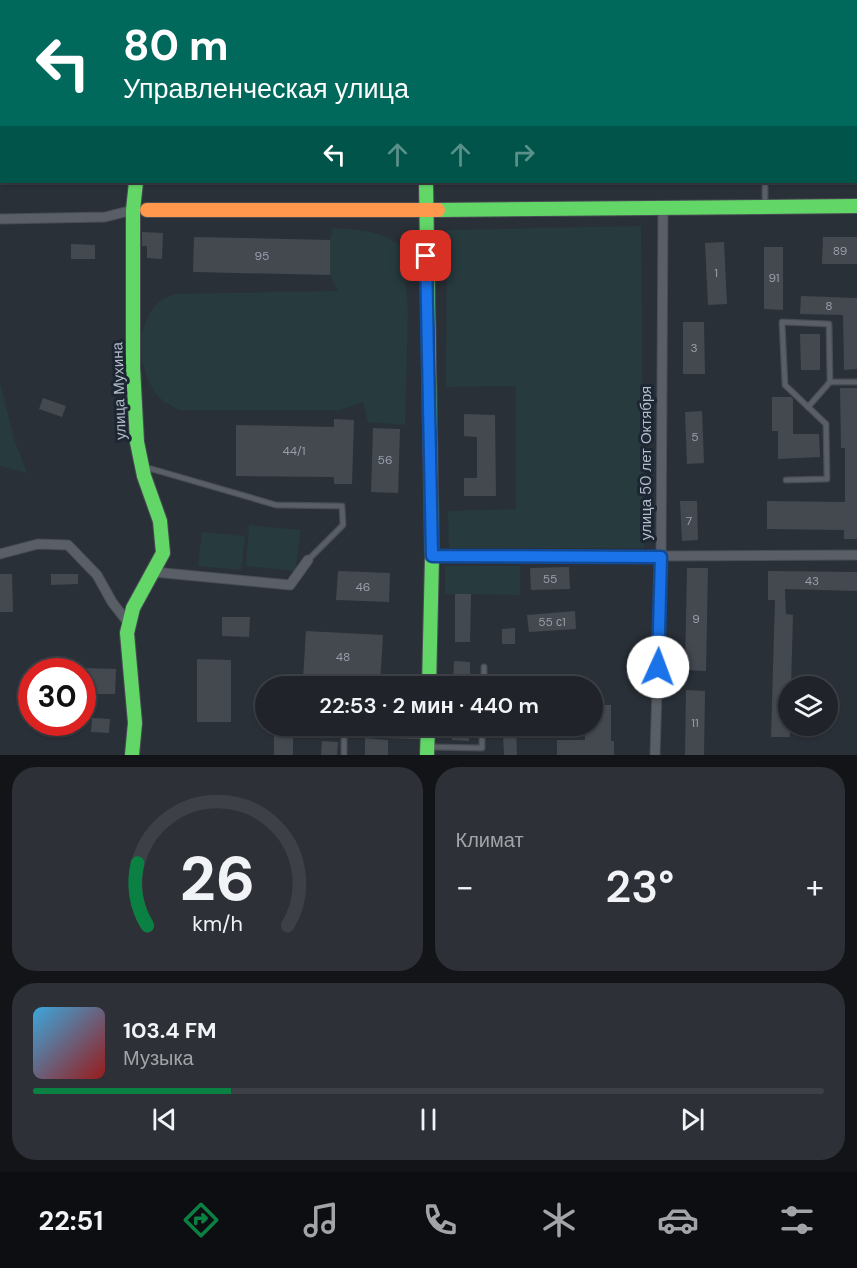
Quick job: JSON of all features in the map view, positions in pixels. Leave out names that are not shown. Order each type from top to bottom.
[{"type":"street","name":"улица Мухина","points":[[132,755],[135,723],[127,633],[133,608],[163,553],[160,521],[136,442],[134,368],[140,210],[136,183]]},
{"type":"street","points":[[426,183],[432,556],[429,676]]},
{"type":"street","points":[[0,219],[105,217],[140,210],[857,206]]},
{"type":"street","name":"улица 50 лет Октября","points":[[655,755],[661,557],[663,207]]},
{"type":"street","points":[[0,555],[38,544],[68,545],[97,575],[112,602],[129,624]]},
{"type":"street","points":[[432,556],[857,555]]},
{"type":"street","points":[[154,572],[290,585],[308,560]]},
{"type":"lane","points":[[765,183],[765,206]]},
{"type":"lane","points":[[786,480],[827,479],[826,424],[808,407],[785,385],[782,322],[829,324],[830,382],[808,407]]},
{"type":"lane","points":[[830,382],[857,382]]},
{"type":"lane","points":[[142,466],[276,505],[342,506],[344,525],[308,560]]},
{"type":"lane","points":[[484,667],[484,676]]},
{"type":"lane","points":[[344,736],[344,755]]},
{"type":"lane","points":[[376,736],[482,748],[482,736]]},
{"type":"green space","points":[[641,226],[644,548],[449,548],[448,511],[516,509],[516,386],[446,387],[447,230]]},
{"type":"green space","points":[[333,228],[379,234],[403,248],[408,310],[405,425],[368,422],[363,402],[339,410],[179,410],[160,398],[147,377],[141,351],[144,326],[149,314],[157,304],[173,294],[338,291],[330,275],[330,240]]},
{"type":"green space","points":[[0,383],[14,439],[27,473],[0,466]]},
{"type":"green space","points":[[249,525],[301,530],[295,571],[246,566]]},
{"type":"green space","points":[[202,532],[245,536],[241,570],[198,566]]},
{"type":"green space","points":[[445,566],[520,566],[520,595],[445,594]]},
{"type":"building","points":[[142,232],[163,233],[162,259],[147,258],[147,246],[142,246]]},
{"type":"building","points":[[194,237],[330,240],[330,275],[193,272]]},
{"type":"building","points":[[823,237],[857,237],[857,264],[822,264]]},
{"type":"building","points":[[724,242],[727,304],[708,305],[705,243]]},
{"type":"building","points":[[71,244],[95,245],[95,259],[71,259]]},
{"type":"building","points":[[764,247],[783,247],[783,310],[764,309]]},
{"type":"building","points":[[801,296],[857,298],[857,369],[844,370],[843,315],[800,314]]},
{"type":"building","points":[[683,322],[704,322],[705,374],[683,374]]},
{"type":"building","points":[[800,334],[820,334],[820,370],[801,370]]},
{"type":"building","points":[[840,388],[857,388],[857,539],[844,539],[844,530],[767,529],[767,501],[845,502],[845,448],[841,448]]},
{"type":"building","points":[[772,397],[791,397],[793,399],[793,434],[819,434],[820,457],[778,459],[778,431],[772,431]]},
{"type":"building","points":[[43,398],[66,406],[62,417],[39,409]]},
{"type":"building","points":[[702,411],[704,463],[687,464],[685,412]]},
{"type":"building","points":[[464,414],[495,415],[496,496],[464,496],[464,478],[477,478],[477,437],[464,436]]},
{"type":"building","points":[[334,419],[354,420],[352,484],[334,484],[334,477],[236,476],[236,425],[334,427]]},
{"type":"building","points":[[373,428],[400,429],[398,493],[371,492]]},
{"type":"building","points":[[680,501],[697,501],[698,540],[682,541]]},
{"type":"building","points":[[569,567],[570,589],[531,590],[530,568]]},
{"type":"building","points":[[687,568],[708,568],[706,671],[685,670]]},
{"type":"building","points":[[338,571],[390,573],[389,602],[336,600]]},
{"type":"building","points":[[768,571],[857,572],[857,591],[785,589],[786,614],[793,615],[791,676],[778,676],[778,736],[790,737],[771,737],[775,600],[768,600]]},
{"type":"building","points":[[0,574],[12,574],[13,612],[0,612]]},
{"type":"building","points":[[51,574],[78,574],[78,584],[51,585]]},
{"type":"building","points":[[455,594],[471,594],[470,642],[455,642]]},
{"type":"building","points":[[575,611],[576,629],[529,632],[527,615]]},
{"type":"building","points":[[222,617],[250,617],[249,637],[222,636]]},
{"type":"building","points":[[515,628],[515,644],[502,644],[502,629]]},
{"type":"building","points":[[306,631],[383,635],[380,676],[303,676]]},
{"type":"building","points":[[197,659],[231,660],[231,722],[197,722]]},
{"type":"building","points":[[454,661],[470,662],[470,676],[453,676]]},
{"type":"building","points":[[96,668],[116,669],[115,694],[96,694]]},
{"type":"building","points":[[686,690],[705,691],[704,755],[685,755]]},
{"type":"building","points":[[603,705],[611,705],[611,741],[614,741],[614,755],[557,755],[557,740],[585,740],[585,736],[603,736]]},
{"type":"building","points":[[96,718],[110,719],[109,733],[96,732]]},
{"type":"building","points":[[274,736],[293,736],[293,755],[274,755]]},
{"type":"building","points":[[452,736],[469,736],[469,741],[452,740]]},
{"type":"building","points":[[503,736],[516,736],[517,755],[504,755]]},
{"type":"building","points":[[365,738],[388,740],[388,755],[365,755]]},
{"type":"building","points":[[322,741],[338,742],[337,755],[321,755]]},
{"type":"traffic: fast","points":[[132,755],[135,723],[127,633],[133,608],[163,553],[160,521],[144,476],[137,442],[133,368],[133,210],[136,183]]},
{"type":"traffic: fast","points":[[426,183],[432,557],[429,676]]},
{"type":"traffic: fast","points":[[438,210],[857,206]]},
{"type":"traffic: fast","points":[[427,755],[428,736]]},
{"type":"traffic: slow","points":[[147,210],[438,210]]},
{"type":"route","points":[[426,256],[432,556],[661,557],[658,667]]}]
